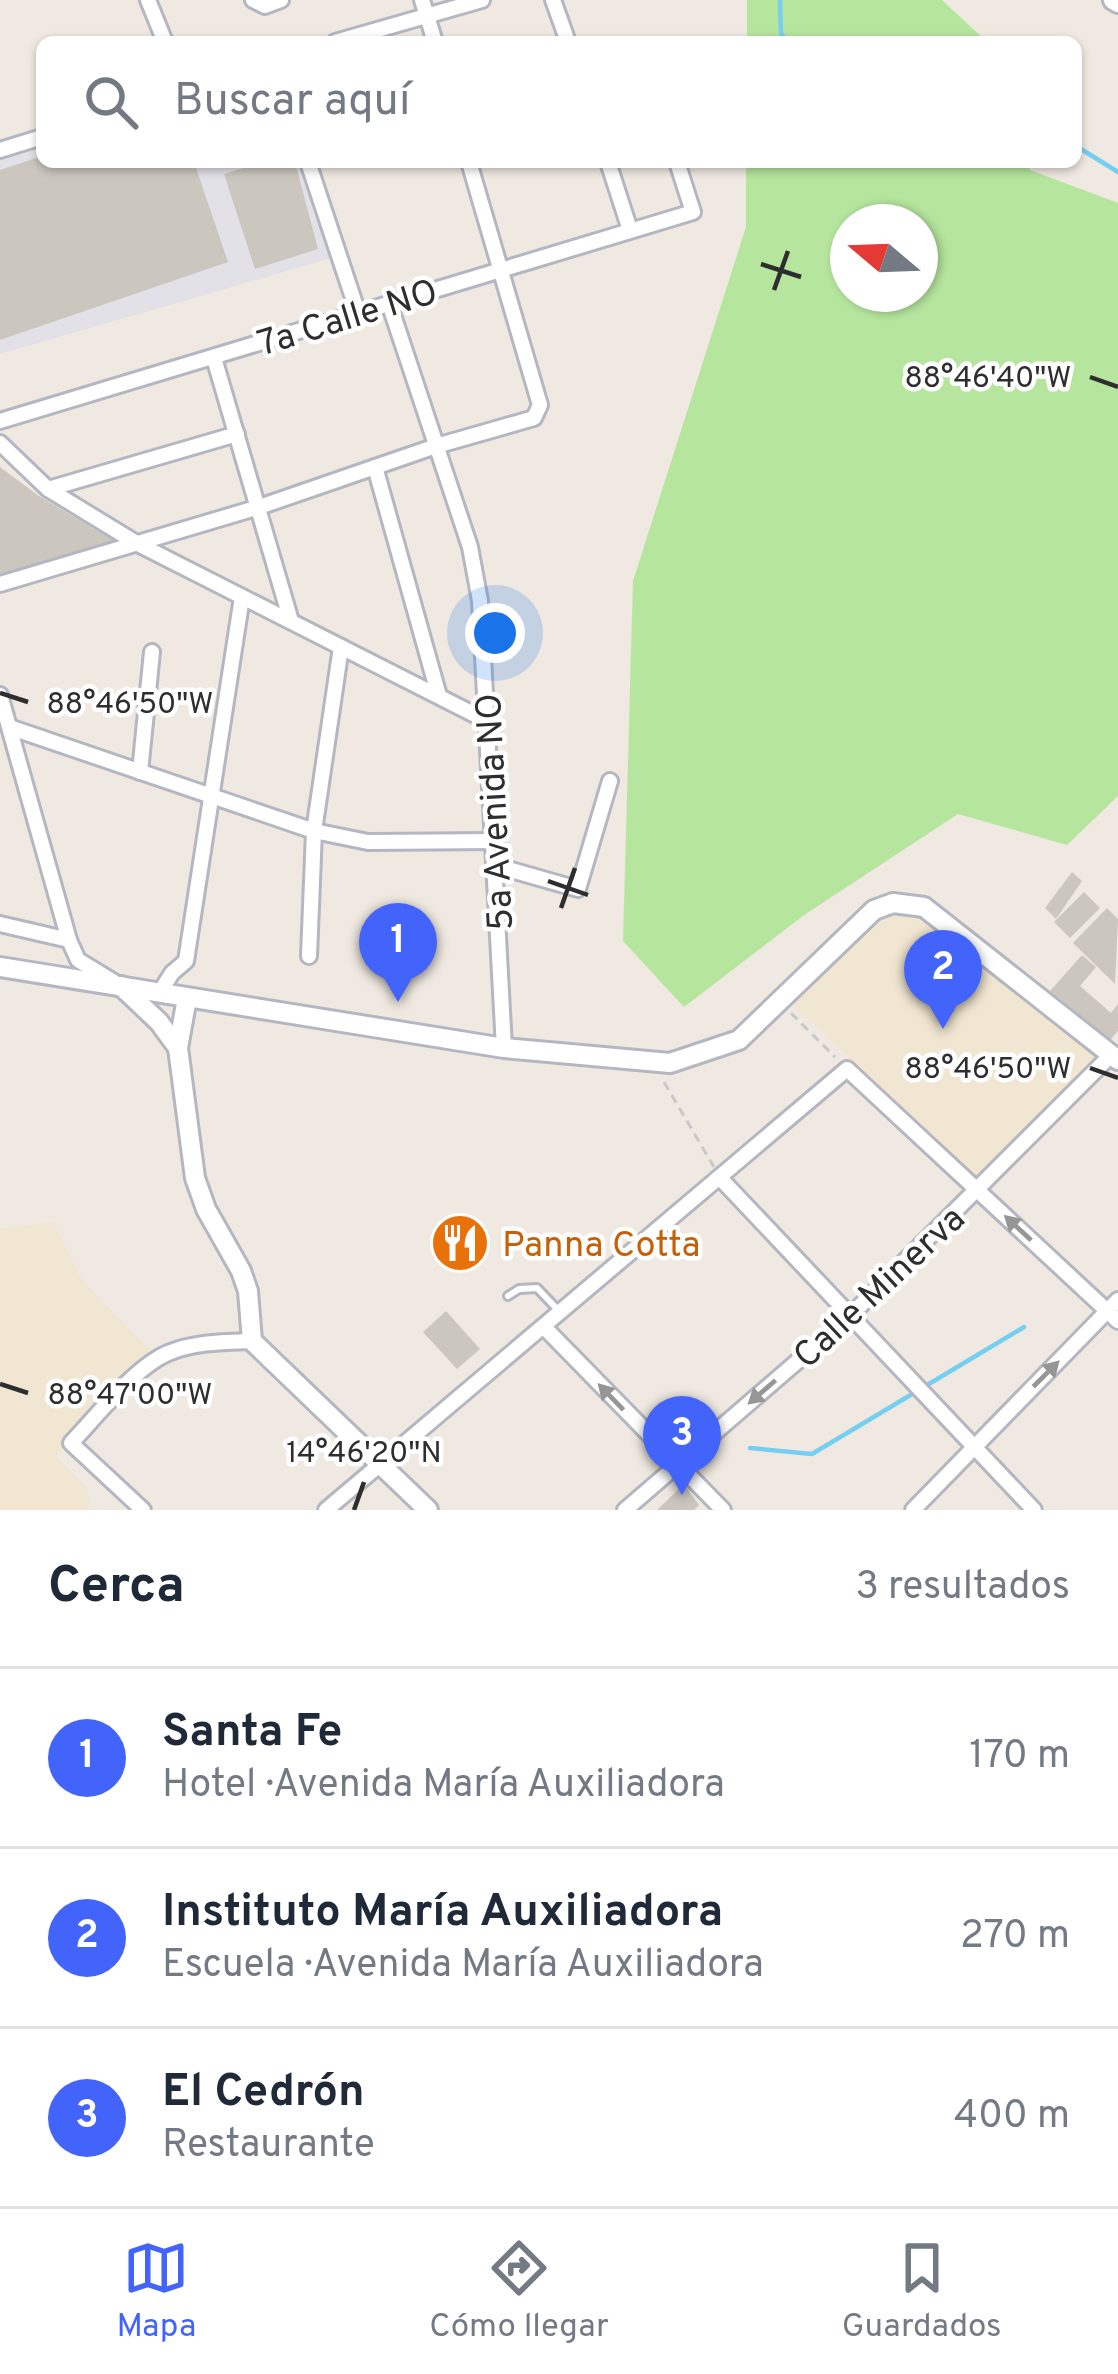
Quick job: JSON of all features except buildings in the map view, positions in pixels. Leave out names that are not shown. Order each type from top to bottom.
[{"type":"street","points":[[148,0],[163,36]]},
{"type":"street","points":[[256,3],[280,0]]},
{"type":"street","points":[[349,36],[424,7],[482,0]]},
{"type":"street","points":[[553,0],[566,36]]},
{"type":"street","points":[[424,7],[433,36]]},
{"type":"street","points":[[0,150],[36,138]]},
{"type":"street","points":[[310,168],[358,313]]},
{"type":"street","points":[[0,584],[259,507],[539,413],[471,168]]},
{"type":"street","points":[[610,168],[630,230]]},
{"type":"street","name":"7a Calle NO","points":[[0,422],[693,212],[678,168]]},
{"type":"street","name":"5a Avenida NO","points":[[389,303],[470,547],[480,601],[504,1048]]},
{"type":"street","points":[[214,358],[291,621]]},
{"type":"street","points":[[48,489],[237,434]]},
{"type":"street","points":[[0,442],[48,489],[138,544],[489,722]]},
{"type":"street","points":[[375,467],[439,697]]},
{"type":"street","points":[[160,992],[186,961],[242,597]]},
{"type":"street","points":[[309,956],[314,831],[341,646]]},
{"type":"street","points":[[140,772],[152,652]]},
{"type":"street","points":[[0,695],[78,960],[121,986],[178,1048]]},
{"type":"street","points":[[12,728],[314,831],[368,842],[496,841]]},
{"type":"street","points":[[497,866],[578,889],[610,781]]},
{"type":"street","points":[[0,967],[504,1048],[670,1063],[739,1040],[874,910],[904,902],[924,907],[1116,1054]]},
{"type":"street","points":[[0,925],[69,940]]},
{"type":"street","points":[[188,998],[178,1048],[195,1178],[206,1210],[248,1291],[252,1341],[428,1510]]},
{"type":"street","name":"Calle Minerva","points":[[625,1510],[850,1316],[1116,1054]]},
{"type":"street","points":[[326,1510],[847,1069],[1114,1311],[914,1510]]},
{"type":"street","points":[[721,1178],[1034,1510]]},
{"type":"street","points":[[544,1328],[723,1510]]},
{"type":"street","points":[[143,1510],[71,1442],[167,1353],[202,1344],[252,1341]]},
{"type":"lane","points":[[508,1296],[519,1289],[537,1288],[562,1313]]},
{"type":"path","points":[[781,1004],[847,1069]]},
{"type":"path","points":[[653,1063],[721,1178]]},
{"type":"shaded area","points":[[36,143],[36,168],[312,168],[342,255],[0,354],[0,155]]},
{"type":"shaded area","points":[[901,910],[923,917],[1100,1054],[978,1181],[793,1004],[888,913]]},
{"type":"shaded area","points":[[53,1222],[82,1280],[150,1351],[73,1426],[71,1443],[55,1456],[87,1488],[90,1510],[0,1510],[0,1229]]},
{"type":"green space","points":[[747,0],[942,0],[981,36],[747,36]]},
{"type":"green space","points":[[746,168],[1029,168],[1118,203],[1118,796],[1067,845],[958,814],[804,915],[684,1007],[623,941],[633,581],[746,227]]},
{"type":"waterway","points":[[780,0],[783,36]]},
{"type":"waterway","points":[[1082,150],[1118,172]]},
{"type":"waterway","points":[[750,1448],[812,1454],[1024,1327]]},
{"type":"place","name":"Santa Fe","points":[[398,1002]]},
{"type":"place","name":"Instituto María Auxiliadora","points":[[943,1029]]},
{"type":"place","name":"Panna Cotta","points":[[460,1243]]},
{"type":"place","name":"El Cedrón","points":[[682,1495]]}]
